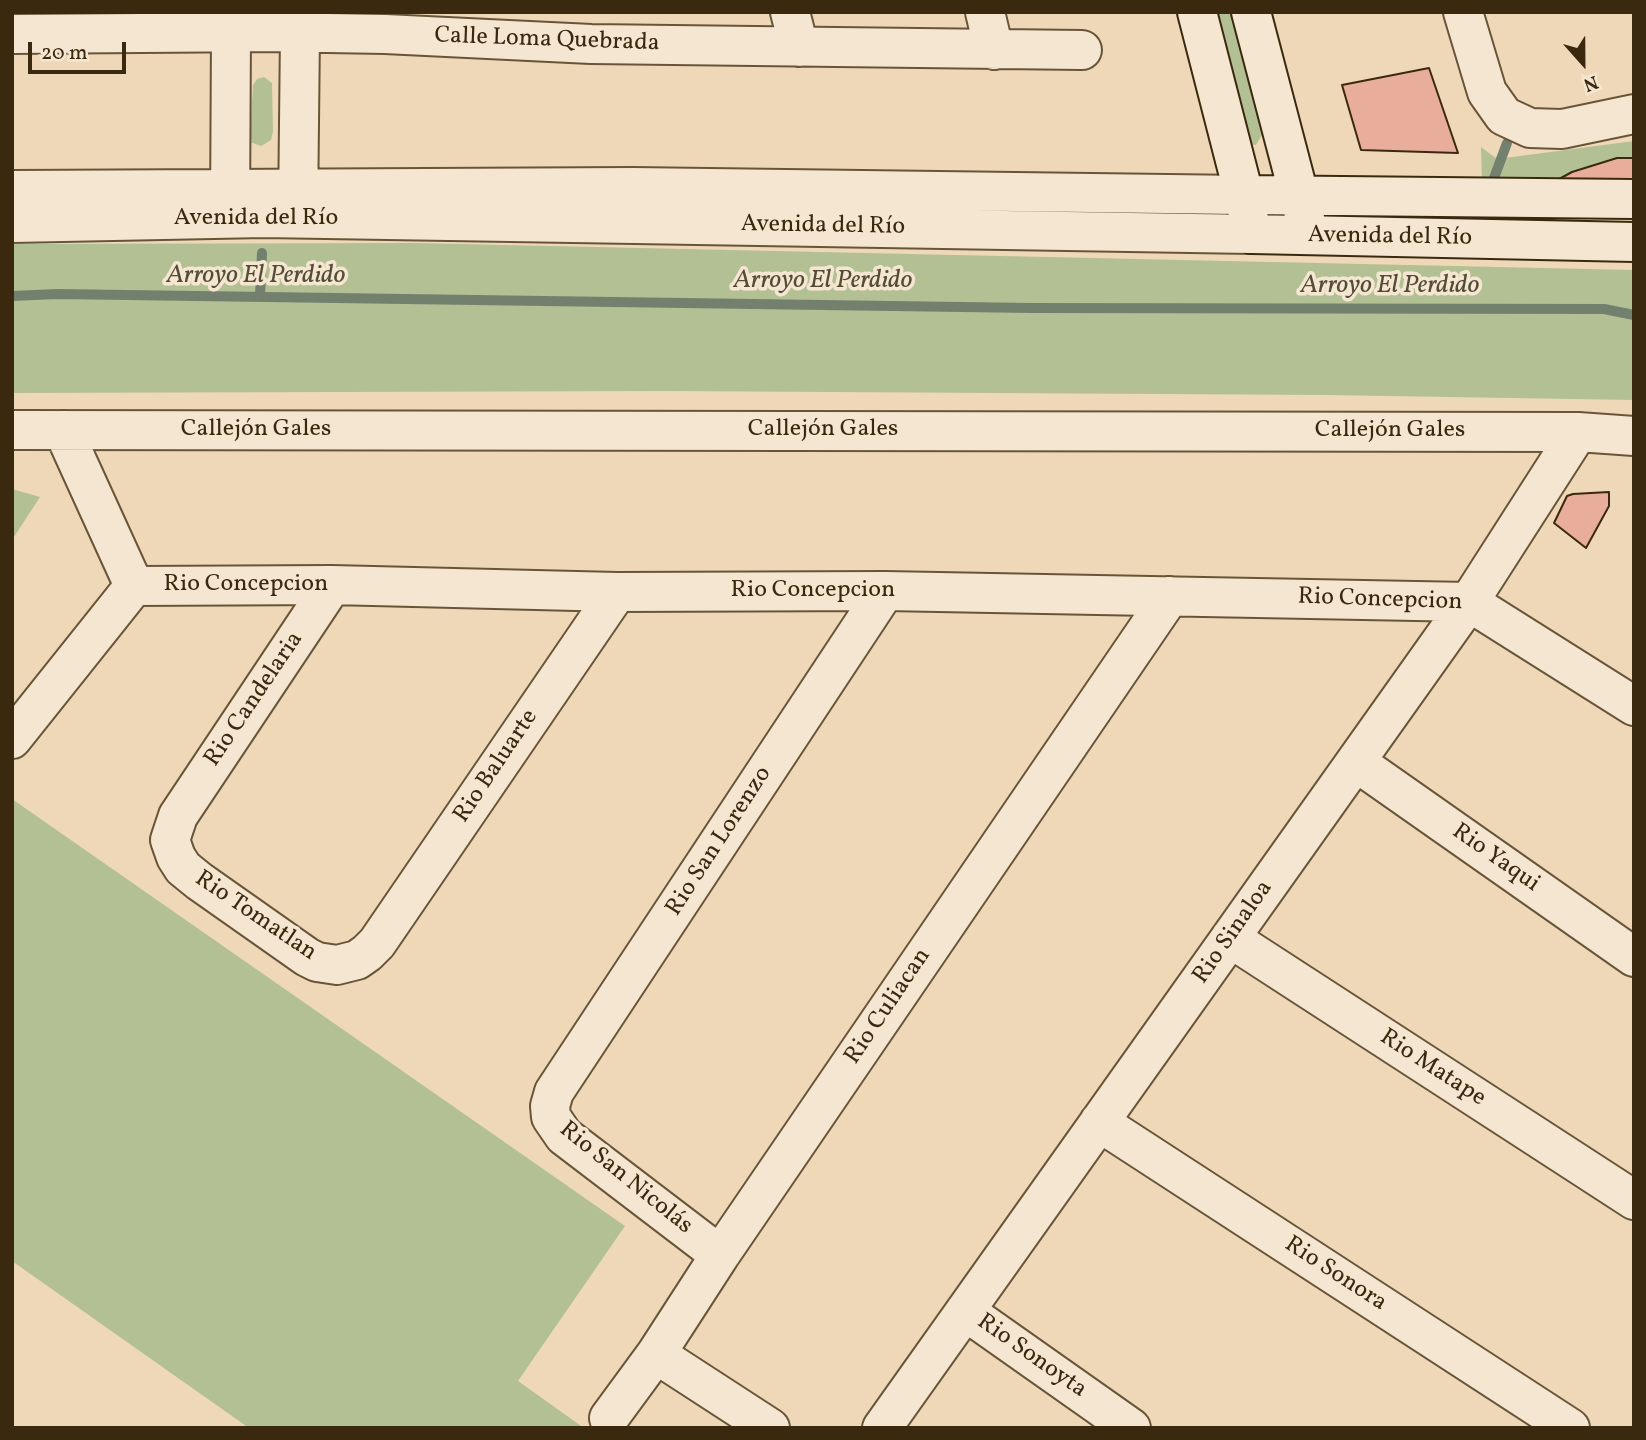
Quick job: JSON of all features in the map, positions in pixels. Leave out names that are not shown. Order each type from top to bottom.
[{"type":"street","points":[[985,12],[994,50]]},
{"type":"street","points":[[1197,12],[1252,234]]},
{"type":"street","points":[[1251,12],[1310,237]]},
{"type":"street","points":[[1463,12],[1487,92],[1504,116],[1530,128],[1562,129],[1634,114]]},
{"type":"street","name":"Calle Loma Quebrada","points":[[12,34],[206,25],[300,33],[382,23],[795,30],[994,50],[1082,50]]},
{"type":"street","points":[[206,25],[230,204]]},
{"type":"street","points":[[298,203],[300,33]]},
{"type":"street","name":"Avenida del Río","points":[[12,223],[230,204],[633,187],[1634,200]]},
{"type":"street","name":"Avenida del Río","points":[[12,190],[230,204]]},
{"type":"street","name":"Avenida del Río","points":[[298,203],[1310,237],[1634,242]]},
{"type":"street","name":"Callejón Gales","points":[[12,430],[1578,432],[1634,436]]},
{"type":"street","name":"Rio Concepcion","points":[[63,430],[134,586],[332,585],[617,592],[885,592],[1469,602],[1634,706]]},
{"type":"street","name":"Rio Sinaloa","points":[[882,1428],[1469,602],[1578,432]]},
{"type":"street","name":"Rio Candelaria","points":[[178,816],[332,585]]},
{"type":"street","points":[[12,739],[134,586]]},
{"type":"street","name":"Rio Baluarte","points":[[377,943],[617,592]]},
{"type":"street","name":"Rio San Lorenzo","points":[[555,1092],[885,592]]},
{"type":"street","name":"Rio Culiacan","points":[[609,1418],[656,1354],[720,1255],[1170,596]]},
{"type":"street","name":"Rio Yaqui","points":[[1356,762],[1634,957]]},
{"type":"street","name":"Rio Tomatlan","points":[[178,816],[170,840],[176,858],[183,868],[307,957],[326,964],[347,964],[367,953],[377,943]]},
{"type":"street","name":"Rio Matape","points":[[1230,938],[1634,1200]]},
{"type":"street","name":"Rio San Nicolás","points":[[555,1092],[550,1106],[551,1117],[564,1136],[720,1255]]},
{"type":"street","name":"Rio Sonora","points":[[1099,1122],[1570,1428]]},
{"type":"street","name":"Rio Sonoyta","points":[[965,1311],[1131,1428]]},
{"type":"street","points":[[656,1354],[770,1428]]},
{"type":"green space","points":[[1209,12],[1233,12],[1262,127],[1263,133],[1256,145],[1248,144]]},
{"type":"green space","points":[[264,77],[272,83],[273,132],[271,140],[261,146],[250,142],[253,85],[257,79]]},
{"type":"green space","points":[[1634,141],[1634,188],[1482,182],[1481,147],[1497,159]]},
{"type":"green space","points":[[414,243],[1634,270],[1634,400],[1326,395],[665,391],[12,393],[12,244]]},
{"type":"green space","points":[[12,489],[40,497],[12,540]]},
{"type":"green space","points":[[12,799],[625,1226],[518,1381],[584,1428],[249,1428],[12,1261]]},
{"type":"building","points":[[1429,68],[1458,153],[1361,150],[1342,85]]},
{"type":"building","points":[[1617,158],[1634,158],[1634,187],[1550,184],[1572,172]]},
{"type":"building","points":[[1609,492],[1609,506],[1586,548],[1554,523],[1567,496]]},
{"type":"waterway","points":[[1489,186],[1507,143]]},
{"type":"waterway","points":[[260,296],[262,253]]},
{"type":"waterway","name":"Arroyo El Perdido","points":[[12,296],[57,294],[1031,308],[1604,309],[1634,315]]}]
